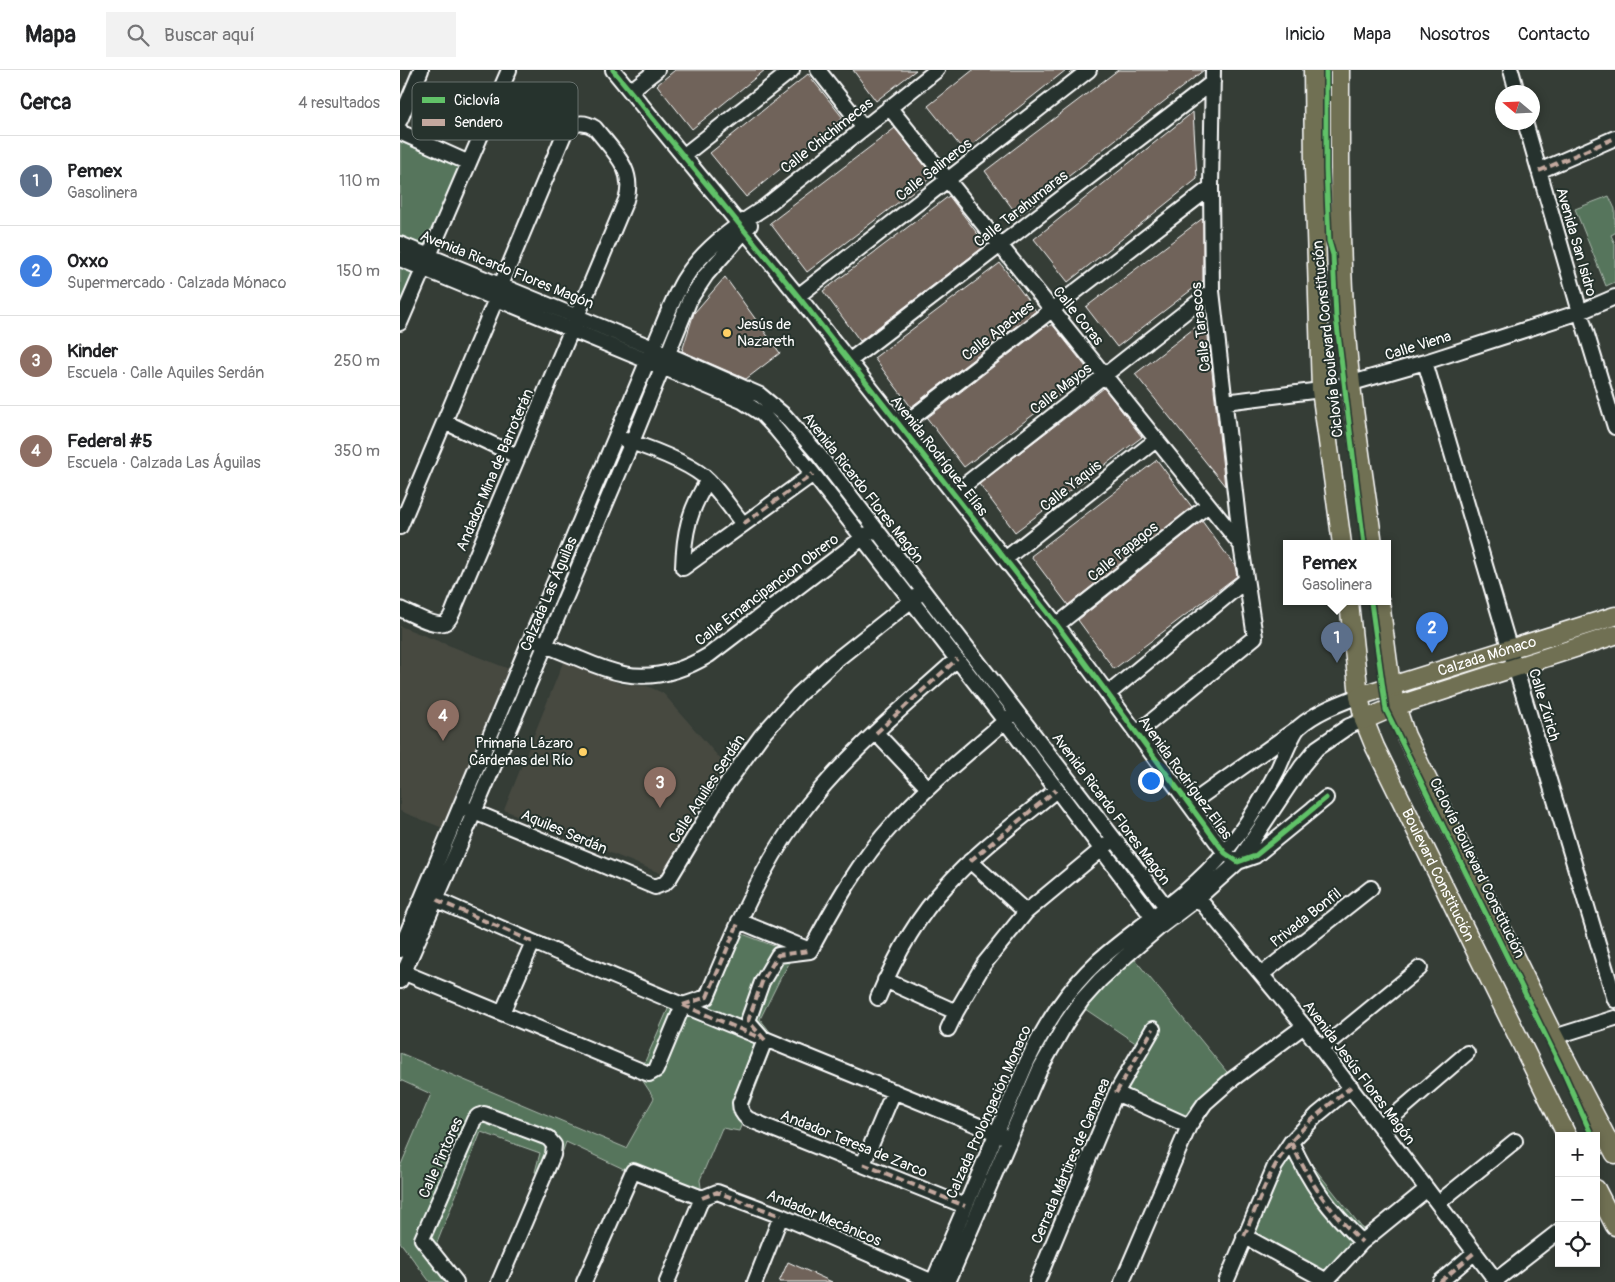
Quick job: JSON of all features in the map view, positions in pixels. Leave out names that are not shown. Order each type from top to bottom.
[{"type":"main road","points":[[1313,70],[1321,390],[1341,540]]},
{"type":"main road","points":[[1340,70],[1341,249],[1345,322],[1351,384],[1371,540]]},
{"type":"main road","points":[[1314,169],[1326,169],[1332,174],[1335,186],[1337,230],[1341,249]]},
{"type":"main road","name":"Boulevard Constitución","points":[[1349,605],[1359,696],[1364,720],[1384,765],[1566,1132]]},
{"type":"main road","points":[[1380,605],[1391,686],[1406,736],[1554,1037],[1615,1154]]},
{"type":"main road","name":"Calzada Mónaco","points":[[1359,696],[1615,616]]},
{"type":"main road","name":"Calzada Mónaco","points":[[1364,720],[1396,706],[1615,635]]},
{"type":"main road","points":[[1604,1192],[1615,1226]]},
{"type":"street","points":[[416,82],[421,70]]},
{"type":"street","points":[[504,82],[509,70]]},
{"type":"street","name":"Avenida Rodríguez Elías","points":[[613,70],[798,296],[1006,559],[1225,853],[1238,862]]},
{"type":"street","points":[[630,92],[657,70]]},
{"type":"street","points":[[683,156],[792,70]]},
{"type":"street","points":[[818,70],[863,127]]},
{"type":"street","name":"Calle Chichimecas","points":[[742,227],[863,127],[937,70]]},
{"type":"street","name":"Calle Salineros","points":[[798,296],[1089,70]]},
{"type":"street","points":[[1511,70],[1515,85]]},
{"type":"street","name":"Calle Tarascos","points":[[1137,733],[1255,637],[1241,545],[1212,292],[1213,76]]},
{"type":"street","name":"Calle Tarahumaras","points":[[849,361],[1000,245],[1213,76]]},
{"type":"street","points":[[400,120],[412,91]]},
{"type":"street","name":"Calle Coras","points":[[889,108],[1241,545]]},
{"type":"street","name":"Andador Mina de Barroterán","points":[[400,609],[433,623],[442,624],[448,621],[626,200],[629,184],[628,174],[624,166],[595,128],[589,124],[578,123]]},
{"type":"street","points":[[400,130],[412,137]]},
{"type":"street","name":"Avenida San Isidro","points":[[1527,130],[1615,427]]},
{"type":"street","points":[[1539,172],[1615,138]]},
{"type":"street","points":[[418,140],[469,163]]},
{"type":"street","points":[[400,323],[479,140]]},
{"type":"street","name":"Andador Mina de Barroterán","points":[[501,285],[562,140]]},
{"type":"street","name":"Calle Apaches","points":[[900,427],[1211,187]]},
{"type":"street","name":"Calzada Las Águilas","points":[[400,950],[653,348],[683,281],[696,264],[742,227]]},
{"type":"street","name":"Calzada Las Águilas","points":[[401,975],[437,900],[632,442],[690,299],[742,227]]},
{"type":"street","name":"Avenida Ricardo Flores Magón","points":[[400,244],[426,262],[496,299],[742,401],[762,414],[813,474],[1005,721],[1156,923]]},
{"type":"street","name":"Avenida Ricardo Flores Magón","points":[[400,259],[426,262],[501,285],[668,354],[760,395],[773,405],[819,455],[1170,913]]},
{"type":"street","name":"Calle Mayos","points":[[953,494],[1212,292]]},
{"type":"street","name":"Calle Viena","points":[[1225,402],[1321,390],[1351,384],[1426,362],[1580,312],[1615,297]]},
{"type":"street","points":[[400,527],[496,299]]},
{"type":"street","name":"Calle Zúrich","points":[[1426,362],[1515,668],[1615,1000]]},
{"type":"street","points":[[445,422],[517,456]]},
{"type":"street","points":[[617,437],[696,470],[708,480],[743,524]]},
{"type":"street","name":"Calle Yaquis","points":[[1006,559],[1156,440]]},
{"type":"street","points":[[708,480],[697,499],[688,521],[684,544],[683,568],[813,474]]},
{"type":"street","name":"Calle Papagos","points":[[1057,625],[1208,504]]},
{"type":"street","name":"Calle Emancipancion Obrero","points":[[532,638],[605,669],[625,675],[670,673],[709,655],[875,528]]},
{"type":"street","points":[[1108,694],[1246,580]]},
{"type":"street","name":"Calle Aquiles Serdán","points":[[655,887],[660,886],[668,879],[725,786],[773,722],[798,695],[835,661],[924,591]]},
{"type":"street","points":[[401,975],[502,1013],[649,1074],[653,1073],[656,1070],[683,1005],[707,997],[740,920],[766,867],[798,818],[836,772],[957,659]]},
{"type":"street","points":[[1190,804],[1297,728],[1332,706],[1359,696]]},
{"type":"street","points":[[810,951],[834,906],[861,864],[893,824],[928,788],[1017,711]]},
{"type":"street","name":"Calzada Prolongación Monaco","points":[[933,1282],[1042,1030],[1063,999],[1099,960],[1156,923],[1238,862],[1302,766],[1317,748],[1349,726],[1364,720]]},
{"type":"street","name":"Calzada Prolongación Monaco","points":[[1196,892],[1247,824],[1269,788],[1297,728]]},
{"type":"street","points":[[876,733],[928,788]]},
{"type":"street","points":[[878,998],[903,944],[923,913],[947,884],[970,861],[1056,790]]},
{"type":"street","points":[[1238,862],[1255,856],[1326,798]]},
{"type":"street","name":"Aquiles Serdán","points":[[461,806],[655,887]]},
{"type":"street","points":[[948,1029],[984,964],[1026,912],[1114,839]]},
{"type":"street","points":[[970,861],[1026,912]]},
{"type":"street","name":"Privada Bonfil","points":[[1262,974],[1371,888]]},
{"type":"street","name":"Avenida Jesús Flores Magón","points":[[1196,892],[1304,1026],[1496,1281]]},
{"type":"street","points":[[437,900],[765,1040],[1009,1138]]},
{"type":"street","points":[[740,920],[810,951]]},
{"type":"street","name":"Calzada Prolongación Monaco","points":[[948,1282],[1040,1069],[1066,1022],[1100,980],[1156,923]]},
{"type":"street","points":[[502,1013],[533,942]]},
{"type":"street","points":[[765,1040],[748,1021],[762,982],[778,955],[810,951]]},
{"type":"street","points":[[1321,1049],[1420,968]]},
{"type":"street","points":[[885,980],[956,1012]]},
{"type":"street","points":[[1554,1037],[1615,1018]]},
{"type":"street","points":[[1122,1282],[1189,1126],[1205,1103],[1230,1081],[1304,1026]]},
{"type":"street","name":"Cerrada Mártires de Cananea","points":[[1037,1282],[1116,1093],[1153,1029]]},
{"type":"street","name":"Andador Teresa de Zarco","points":[[765,1040],[740,1103],[742,1112],[748,1119],[965,1206]]},
{"type":"street","points":[[1381,1127],[1466,1053]]},
{"type":"street","points":[[1226,1282],[1275,1166],[1291,1142],[1317,1115],[1351,1087]]},
{"type":"street","points":[[863,1164],[894,1091]]},
{"type":"street","points":[[1116,1093],[1189,1126]]},
{"type":"street","name":"Calle Pintores","points":[[456,1282],[422,1239],[474,1120],[480,1115],[490,1116],[548,1138],[554,1144],[553,1155],[499,1282]]},
{"type":"street","points":[[1438,1203],[1515,1141]]},
{"type":"street","points":[[1291,1142],[1304,1170],[1320,1196],[1340,1221],[1362,1242]]},
{"type":"street","points":[[584,1282],[634,1171],[702,1198],[667,1282]]},
{"type":"street","points":[[1244,1236],[1325,1281],[1362,1242],[1427,1189]]},
{"type":"street","name":"Andador Mecánicos","points":[[702,1198],[717,1192],[781,1216],[933,1282]]},
{"type":"street","points":[[755,1282],[781,1216]]},
{"type":"street","points":[[1496,1281],[1555,1234]]},
{"type":"street","points":[[1440,1282],[1475,1252]]},
{"type":"shaded area","points":[[400,626],[514,671],[448,830],[400,811]]},
{"type":"shaded area","points":[[564,660],[621,684],[647,686],[663,693],[729,769],[665,875],[504,810]]},
{"type":"green space","points":[[400,142],[462,167],[429,248],[400,237]]},
{"type":"green space","points":[[1609,196],[1615,209],[1615,233],[1611,235],[1615,244],[1615,282],[1606,286],[1575,209]]},
{"type":"green space","points":[[400,265],[416,272],[400,310]]},
{"type":"green space","points":[[732,930],[795,954],[760,1019],[775,1038],[739,1131],[722,1128],[700,1180],[704,1209],[627,1174],[626,1170],[566,1142],[553,1178],[535,1172],[540,1153],[481,1132],[435,1248],[445,1282],[430,1282],[400,1242],[400,1167],[431,1094],[400,1080],[400,1053],[626,1148],[654,1098],[639,1075],[669,1007],[706,993]]},
{"type":"green space","points":[[1132,956],[1231,1077],[1185,1130],[1108,1097],[1140,1046],[1082,1007]]},
{"type":"green space","points":[[1289,1136],[1367,1234],[1317,1282],[1239,1231]]},
{"type":"building","points":[[675,70],[765,70],[692,129],[657,85]]},
{"type":"building","points":[[853,70],[916,70],[876,101]]},
{"type":"building","points":[[973,70],[1066,70],[964,151],[928,106]]},
{"type":"building","points":[[1118,70],[1204,70],[1018,216],[985,171]]},
{"type":"building","points":[[808,74],[843,118],[746,197],[710,153]]},
{"type":"building","points":[[1193,112],[1197,179],[1068,282],[1034,239]]},
{"type":"building","points":[[895,128],[933,176],[807,272],[770,223]]},
{"type":"building","points":[[949,196],[986,245],[860,341],[823,291]]},
{"type":"building","points":[[1203,218],[1203,281],[1117,347],[1086,307]]},
{"type":"building","points":[[1000,263],[1036,311],[911,407],[874,358]]},
{"type":"building","name":"Jesús de Nazareth","points":[[725,277],[780,353],[746,379],[682,351],[694,313]]},
{"type":"building","points":[[1206,319],[1225,486],[1135,374]]},
{"type":"building","points":[[1052,324],[1090,372],[964,467],[927,418],[1047,325],[1048,327]]},
{"type":"building","points":[[1104,388],[1142,437],[1015,532],[979,484]]},
{"type":"building","points":[[1157,460],[1192,507],[1068,605],[1031,556]]},
{"type":"building","points":[[1202,521],[1235,566],[1237,576],[1114,669],[1078,620]]},
{"type":"building","points":[[788,1262],[832,1282],[779,1282]]},
{"type":"marked path","points":[[1539,171],[1615,138]]},
{"type":"marked path","points":[[743,524],[813,474]]},
{"type":"marked path","points":[[876,733],[957,659]]},
{"type":"marked path","points":[[970,861],[1056,790]]},
{"type":"marked path","points":[[437,900],[533,942]]},
{"type":"marked path","points":[[683,1005],[707,997],[739,921]]},
{"type":"marked path","points":[[765,1040],[748,1021],[762,982],[778,955],[810,951]]},
{"type":"marked path","points":[[683,1005],[761,1038]]},
{"type":"marked path","points":[[1116,1093],[1153,1029]]},
{"type":"marked path","points":[[1244,1236],[1264,1187],[1283,1152],[1312,1120],[1351,1087]]},
{"type":"marked path","points":[[1291,1142],[1321,1196],[1362,1242]]},
{"type":"marked path","points":[[863,1164],[965,1206]]},
{"type":"marked path","points":[[702,1198],[717,1192],[781,1216]]},
{"type":"marked path","points":[[1440,1282],[1475,1252]]},
{"type":"cycle path","points":[[613,70],[798,296],[1057,625],[1225,853],[1238,862],[1255,856],[1326,798]]},
{"type":"cycle path","name":"Ciclovía Boulevard Constitución","points":[[1326,70],[1326,169],[1329,241],[1333,255],[1336,317],[1364,540]]},
{"type":"cycle path","name":"Ciclovía Boulevard Constitución","points":[[1371,605],[1386,710],[1563,1071],[1590,1132]]},
{"type":"place","name":"Jesús de Nazareth","points":[[727,333]]},
{"type":"place","name":"Oxxo","points":[[1432,653]]},
{"type":"place","name":"Pemex","points":[[1337,663]]},
{"type":"place","name":"Federal #5","points":[[443,741]]},
{"type":"place","name":"Primaria Lázaro Cárdenas del Río","points":[[583,752]]},
{"type":"place","name":"Kinder","points":[[660,808]]}]
